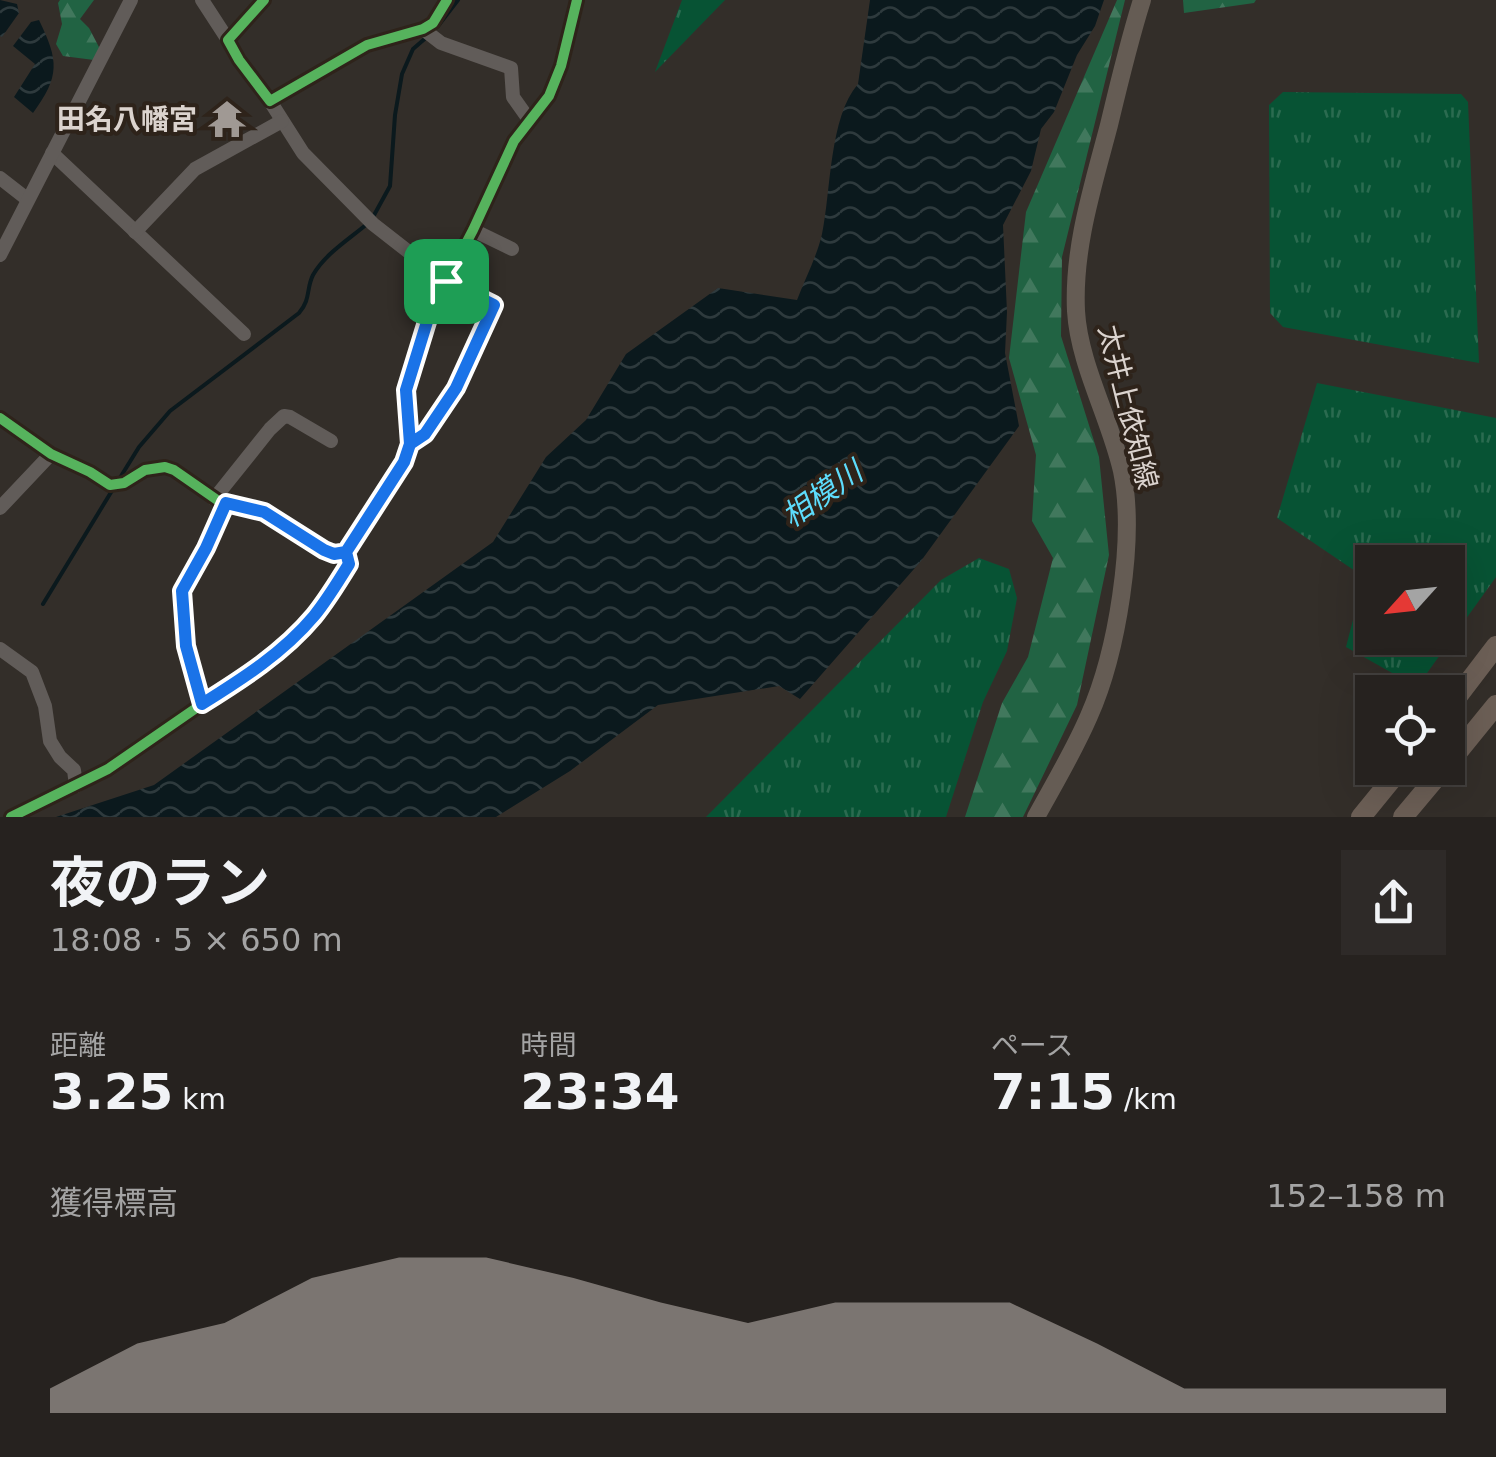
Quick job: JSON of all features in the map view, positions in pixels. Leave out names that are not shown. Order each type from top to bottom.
[{"type":"highway","points":[[1465,686],[1496,646]]},
{"type":"highway","points":[[1465,743],[1496,705]]},
{"type":"highway","points":[[1360,817],[1387,785]]},
{"type":"highway","points":[[1403,817],[1430,785]]},
{"type":"main road","name":"太井上依知線","points":[[1036,817],[1090,714],[1114,630],[1128,546],[1122,472],[1080,342],[1076,279],[1091,192],[1142,0]]},
{"type":"street","points":[[0,254],[131,0]]},
{"type":"street","points":[[202,0],[303,153],[368,219],[446,281],[494,305],[456,388],[425,434],[410,444]]},
{"type":"street","points":[[228,40],[264,0]]},
{"type":"street","points":[[428,34],[448,0]]},
{"type":"street","points":[[11,817],[119,762],[268,660],[325,602],[349,564],[346,552],[404,462],[410,444],[406,390],[430,312],[514,141],[550,96],[562,66],[578,0]]},
{"type":"street","points":[[270,101],[367,45],[428,34],[511,68],[513,97],[530,122]]},
{"type":"street","points":[[135,232],[194,168],[282,121]]},
{"type":"street","points":[[52,154],[244,334]]},
{"type":"street","points":[[0,178],[28,199]]},
{"type":"street","points":[[473,230],[512,248]]},
{"type":"street","points":[[202,704],[186,646],[182,591],[206,548],[220,501],[284,416],[331,441]]},
{"type":"street","points":[[0,418],[51,454],[117,484],[144,470],[174,470],[220,501],[264,512],[324,550],[334,554],[346,552]]},
{"type":"street","points":[[0,508],[51,454]]},
{"type":"street","points":[[0,649],[34,674],[45,706],[50,740],[74,770],[76,786]]},
{"type":"green space","points":[[60,0],[94,0],[80,19],[100,49],[94,60],[63,56],[56,44],[62,24]]},
{"type":"green space","points":[[682,0],[725,0],[655,72]]},
{"type":"green space","points":[[1117,0],[1125,0],[1062,257],[1061,336],[1099,457],[1109,555],[1077,705],[1023,817],[965,817],[1002,703],[1028,657],[1053,558],[1032,521],[1036,455],[1009,358],[1026,212]]},
{"type":"green space","points":[[1183,0],[1256,0],[1184,13]]},
{"type":"green space","points":[[1283,92],[1461,94],[1468,102],[1479,363],[1283,327],[1270,313],[1269,105]]},
{"type":"green space","points":[[1317,383],[1496,418],[1496,577],[1465,620],[1465,545],[1355,545],[1355,571],[1277,518]]},
{"type":"green space","points":[[979,558],[1009,569],[1017,598],[1007,651],[983,702],[946,817],[706,817],[941,580]]},
{"type":"green space","points":[[1355,612],[1355,652],[1346,647]]},
{"type":"green space","points":[[1360,655],[1440,655],[1426,675],[1396,675]]},
{"type":"water","points":[[0,0],[17,4],[19,13],[2,37],[0,36]]},
{"type":"water","name":"相模川","points":[[870,0],[1104,0],[1054,112],[1041,129],[1031,171],[1003,225],[1005,353],[1019,426],[921,561],[800,699],[779,686],[658,705],[570,771],[496,817],[56,817],[154,785],[493,542],[546,457],[586,420],[626,354],[718,288],[797,300],[822,234],[836,135],[848,98],[858,84]]},
{"type":"water","points":[[39,20],[54,68],[48,89],[33,113],[14,97],[35,64],[13,46],[31,22]]},
{"type":"waterway","points":[[438,26],[458,0]]},
{"type":"waterway","points":[[373,217],[390,186],[402,74],[413,49],[428,36]]},
{"type":"waterway","points":[[118,481],[139,447],[170,411],[299,313],[318,267],[367,224]]},
{"type":"waterway","points":[[43,604],[113,489]]},
{"type":"cycle path","points":[[264,0],[228,40],[270,101],[367,45],[423,29],[433,23],[447,0]]},
{"type":"cycle path","points":[[0,418],[51,454],[110,485],[124,483],[145,470],[165,467],[220,502],[264,512],[324,550],[334,554],[345,552],[404,462],[410,445],[406,390],[430,312],[514,141],[549,96],[561,66],[577,0]]},
{"type":"cycle path","points":[[11,817],[108,769],[202,704],[186,645],[182,591],[226,503]]},
{"type":"place","name":"田名八幡宮","points":[[227,119]]},
{"type":"route","points":[[446,281],[430,312],[406,390],[410,444],[404,462],[346,552],[334,554],[324,550],[264,512],[226,503],[182,591],[186,646],[202,704],[268,660],[315,615],[349,564],[346,552],[404,462],[410,444],[425,434],[456,388],[494,305],[446,281]]}]
